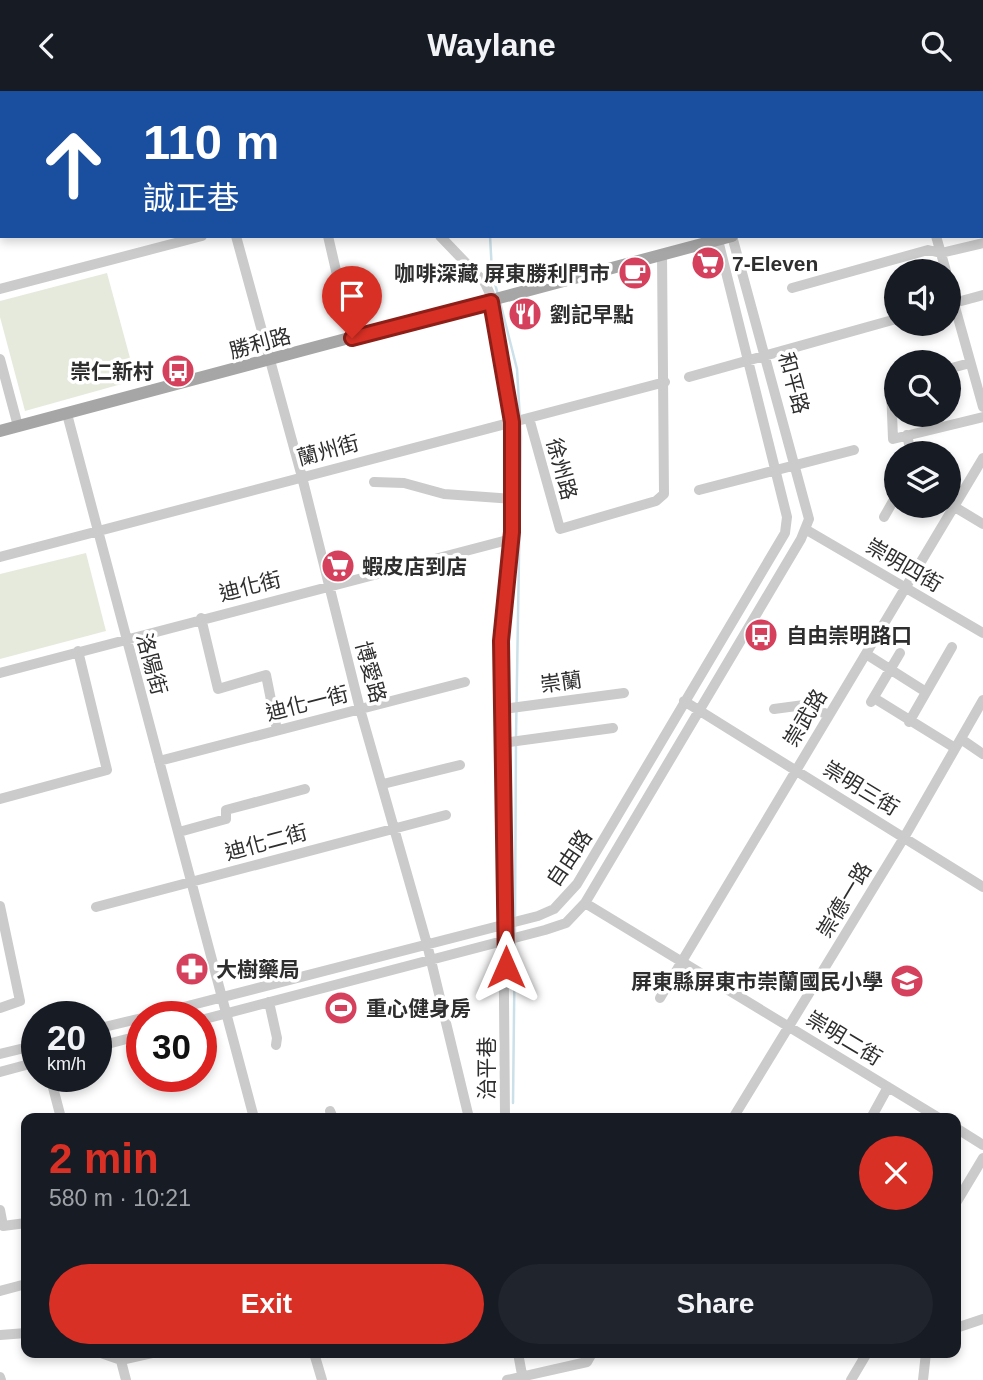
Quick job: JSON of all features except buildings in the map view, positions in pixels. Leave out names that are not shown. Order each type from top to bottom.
[{"type":"main road","name":"勝利路","points":[[0,431],[497,300],[717,238]]},
{"type":"street","points":[[0,289],[194,238]]},
{"type":"street","name":"博愛路","points":[[237,238],[268,361],[302,477],[360,709],[427,944],[467,1113]]},
{"type":"street","points":[[328,238],[340,288]]},
{"type":"street","name":"徐州路","points":[[442,238],[485,283],[497,300],[520,420],[560,530],[656,501],[664,494],[665,382]]},
{"type":"street","name":"和平路","points":[[717,238],[787,517],[785,533]]},
{"type":"street","name":"和平路","points":[[733,238],[796,464],[809,519],[803,534]]},
{"type":"street","points":[[937,238],[943,259]]},
{"type":"street","points":[[792,288],[928,250],[941,253],[983,243]]},
{"type":"street","points":[[662,254],[665,382]]},
{"type":"street","points":[[961,300],[983,295]]},
{"type":"street","points":[[689,377],[884,322]]},
{"type":"street","points":[[961,335],[983,407]]},
{"type":"street","points":[[0,359],[18,426]]},
{"type":"street","points":[[961,365],[970,363]]},
{"type":"street","name":"蘭州街","points":[[0,557],[665,382]]},
{"type":"street","name":"洛陽街","points":[[67,414],[96,532],[222,997]]},
{"type":"street","points":[[893,427],[893,439],[983,417]]},
{"type":"street","name":"治平巷","points":[[505,1113],[512,922],[505,808],[512,741],[512,708],[502,664],[512,499],[520,420]]},
{"type":"street","points":[[907,435],[908,441]]},
{"type":"street","points":[[699,490],[854,450]]},
{"type":"street","name":"崇武路","points":[[961,493],[983,458]]},
{"type":"street","points":[[374,482],[404,483],[444,494],[512,499]]},
{"type":"street","points":[[961,511],[983,524]]},
{"type":"street","name":"崇武路","points":[[660,998],[946,518]]},
{"type":"street","name":"自由路","points":[[206,1001],[512,922],[554,909],[568,898],[623,810],[684,701],[785,533]]},
{"type":"street","name":"崇明四街","points":[[803,534],[904,587],[983,633]]},
{"type":"street","name":"自由路","points":[[217,1016],[512,939],[566,922],[585,903],[803,534]]},
{"type":"street","name":"迪化街","points":[[0,673],[201,618],[511,539]]},
{"type":"street","points":[[201,618],[218,689],[266,675],[278,730]]},
{"type":"street","points":[[909,722],[953,647]]},
{"type":"street","points":[[0,799],[107,769],[78,651]]},
{"type":"street","points":[[900,653],[872,700],[909,722],[983,754]]},
{"type":"street","points":[[866,654],[926,692]]},
{"type":"street","name":"迪化一街","points":[[159,761],[465,682]]},
{"type":"street","name":"崇蘭","points":[[512,708],[624,693]]},
{"type":"street","name":"崇德一路","points":[[736,1113],[958,744],[979,716],[983,700]]},
{"type":"street","name":"崇明三街","points":[[684,701],[905,836],[983,887]]},
{"type":"street","points":[[774,709],[804,705],[829,715]]},
{"type":"street","points":[[512,741],[613,728]]},
{"type":"street","points":[[383,784],[460,765]]},
{"type":"street","points":[[179,832],[226,818],[226,810],[304,789]]},
{"type":"street","name":"迪化二街","points":[[96,907],[446,815]]},
{"type":"street","name":"崇明二街","points":[[585,903],[931,1113]]},
{"type":"street","points":[[0,906],[20,1001],[0,1008]]},
{"type":"street","points":[[222,997],[253,1113]]},
{"type":"street","points":[[269,1002],[277,1038],[275,1045]]},
{"type":"street","points":[[0,1054],[21,1049]]},
{"type":"street","points":[[0,1072],[21,1066]]},
{"type":"street","points":[[874,1113],[888,1087]]},
{"type":"street","points":[[54,1092],[60,1113]]},
{"type":"street","points":[[961,1131],[983,1145]]},
{"type":"street","points":[[961,1195],[983,1158]]},
{"type":"street","points":[[0,1210],[3,1226],[21,1224]]},
{"type":"street","points":[[0,1291],[21,1285]]},
{"type":"street","points":[[961,1326],[983,1319]]},
{"type":"street","points":[[0,1335],[21,1333]]},
{"type":"street","points":[[120,1358],[126,1380]]},
{"type":"street","points":[[315,1358],[322,1380]]},
{"type":"street","points":[[519,1358],[523,1378]]},
{"type":"street","points":[[507,1380],[587,1361],[589,1358]]},
{"type":"street","points":[[851,1380],[864,1358]]},
{"type":"street","points":[[923,1380],[925,1358]]},
{"type":"shaded area","points":[[107,273],[136,380],[25,411],[0,317],[0,301]]},
{"type":"shaded area","points":[[86,553],[106,631],[0,659],[0,574]]},
{"type":"waterway","points":[[490,238],[492,272],[498,295]]},
{"type":"waterway","points":[[500,302],[517,369],[521,437],[516,737]]},
{"type":"waterway","points":[[515,919],[516,744]]},
{"type":"waterway","points":[[513,1103],[515,926]]},
{"type":"place","name":"7-Eleven","points":[[708,263]]},
{"type":"place","name":"咖啡深藏 屏東勝利門市","points":[[635,273]]},
{"type":"place","name":"劉記早點","points":[[525,314]]},
{"type":"place","name":"崇仁新村","points":[[178,371]]},
{"type":"place","name":"蝦皮店到店","points":[[338,566]]},
{"type":"place","name":"自由崇明路口","points":[[761,635]]},
{"type":"place","name":"大樹藥局","points":[[192,969]]},
{"type":"place","name":"屏東縣屏東市崇蘭國民小學","points":[[907,981]]},
{"type":"place","name":"重心健身房","points":[[341,1008]]},
{"type":"route","points":[[352,338],[491,302],[512,422],[512,532],[501,641],[506,967]]}]
